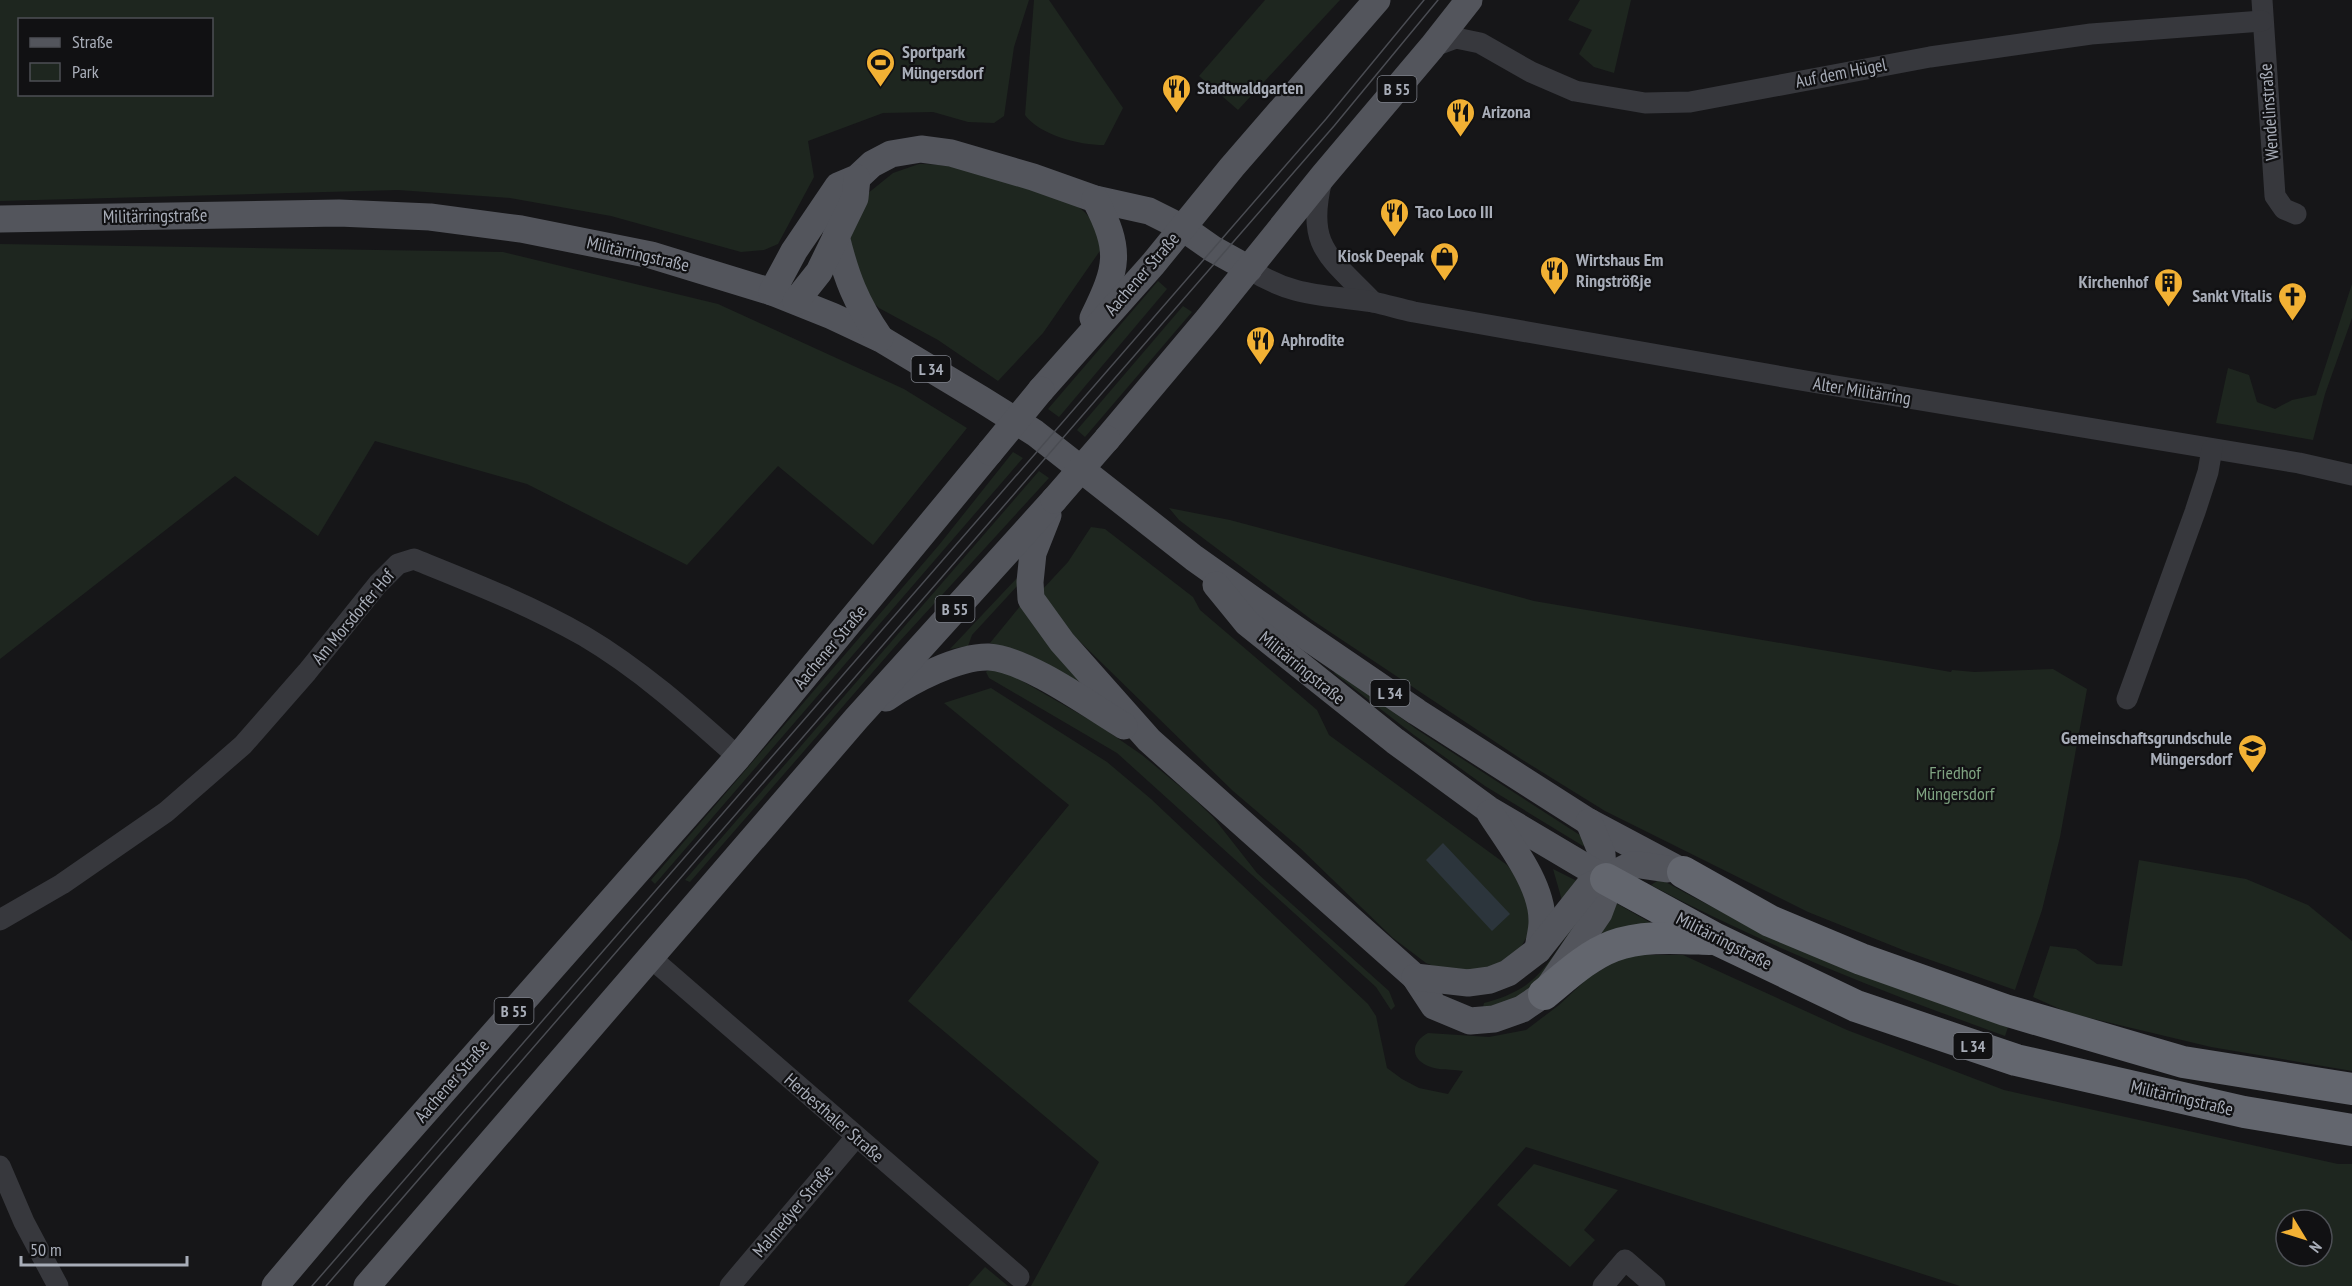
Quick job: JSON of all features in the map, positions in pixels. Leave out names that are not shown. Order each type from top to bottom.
[{"type":"highway","name":"Militärringstraße","points":[[1683,872],[1770,921],[1861,959],[2005,1010],[2183,1062],[2352,1089]]},
{"type":"highway","name":"Militärringstraße","points":[[1605,879],[1716,939],[1856,1006],[2016,1060],[2244,1112],[2352,1130]]},
{"type":"highway","points":[[1544,994],[1581,965],[1612,946],[1641,940],[1716,939]]},
{"type":"main road","name":"Aachener Straße","points":[[274,1286],[738,757],[1041,390],[1183,228],[1253,142],[1377,0]]},
{"type":"main road","name":"B 55","points":[[367,1286],[856,719],[1107,439],[1432,47],[1468,0]]},
{"type":"main road","points":[[784,297],[794,251],[838,186],[858,178],[872,165],[891,154],[921,149],[951,153],[1033,177],[1095,199],[1149,211],[1183,228],[1213,249],[1249,269]]},
{"type":"main road","points":[[784,297],[819,272],[855,198],[858,178]]},
{"type":"main road","name":"B 55","points":[[1071,355],[1092,321],[1108,288],[1114,268],[1114,246],[1109,226],[1095,199]]},
{"type":"main road","name":"Militärringstraße","points":[[0,219],[339,213],[430,217],[521,229],[651,255],[784,297],[881,339],[1035,433],[1194,558],[1417,712],[1589,822],[1683,872]]},
{"type":"main road","points":[[836,236],[843,265],[861,309],[881,339]]},
{"type":"main road","points":[[1054,500],[1033,553],[1029,582],[1031,599],[1062,642],[1149,740],[1415,977],[1434,1006],[1470,1021],[1494,1019],[1522,1009],[1544,994],[1602,907],[1605,897],[1600,846],[1589,822]]},
{"type":"main road","name":"Militärringstraße","points":[[1194,558],[1246,623],[1328,690],[1488,809],[1605,879]]},
{"type":"main road","points":[[856,719],[915,681],[947,666],[988,657],[1026,667],[1149,740]]},
{"type":"main road","points":[[1488,809],[1528,871],[1539,900],[1542,920],[1538,950]]},
{"type":"main road","points":[[1415,977],[1468,983],[1490,980],[1508,973],[1538,950],[1588,887],[1631,866],[1640,865],[1683,872]]},
{"type":"street","name":"Wendelinstraße","points":[[2262,0],[2276,196],[2284,209],[2296,214]]},
{"type":"street","name":"Auf dem Hügel","points":[[1432,47],[1456,38],[1480,43],[1531,72],[1575,91],[1645,103],[1690,102],[1930,57],[2091,34],[2262,21]]},
{"type":"street","points":[[1323,176],[1315,218],[1320,240],[1329,256],[1372,302]]},
{"type":"street","name":"Alter Militärring","points":[[1249,269],[1279,285],[1303,293],[1372,302],[1414,312],[2352,475]]},
{"type":"street","points":[[2127,699],[2195,512],[2208,472],[2212,449]]},
{"type":"street","name":"Am Morsdorfer Hof","points":[[0,920],[62,884],[175,804],[243,745],[385,577],[398,564],[414,559],[536,611],[585,637],[658,688],[738,757]]},
{"type":"street","name":"Herbesthaler Straße","points":[[651,958],[1019,1277]]},
{"type":"street","name":"Malmedyer Straße","points":[[730,1286],[856,1137]]},
{"type":"street","points":[[0,1166],[24,1222],[58,1286]]},
{"type":"street","points":[[1602,1286],[1625,1260],[1643,1281]]},
{"type":"green space","points":[[0,0],[1029,0],[1014,47],[1004,116],[994,123],[968,122],[933,112],[883,113],[808,141],[814,177],[778,244],[764,250],[741,252],[611,216],[510,198],[398,190],[0,201]]},
{"type":"green space","points":[[1034,0],[1049,0],[1123,108],[1104,145],[1060,138],[1040,128],[1025,115]]},
{"type":"green space","points":[[1265,0],[1340,0],[1238,110],[1199,76]]},
{"type":"green space","points":[[1580,0],[1631,0],[1614,73],[1594,67],[1579,54],[1592,30],[1568,20]]},
{"type":"green space","points":[[919,164],[978,172],[1075,205],[1089,217],[1104,245],[1043,333],[998,381],[938,340],[879,308],[867,297],[849,250],[853,220],[867,194],[893,173]]},
{"type":"green space","points":[[0,244],[503,252],[718,304],[904,389],[967,428],[873,545],[778,466],[687,565],[527,484],[375,441],[318,536],[235,476],[0,659]]},
{"type":"green space","points":[[1158,281],[1167,289],[1059,417],[1048,409]]},
{"type":"green space","points":[[2352,284],[2352,318],[2325,394],[2313,440],[2216,423],[2228,368],[2249,375],[2257,402],[2275,409],[2292,400],[2316,395]]},
{"type":"green space","points":[[1183,306],[1192,312],[1085,437],[1077,430]]},
{"type":"green space","points":[[1013,452],[1023,458],[655,884],[651,880],[939,545]]},
{"type":"green space","points":[[1039,471],[1049,478],[899,642],[690,882],[685,880]]},
{"type":"green space","name":"Friedhof Müngersdorf","points":[[1169,508],[1230,520],[1534,601],[1951,672],[1952,670],[1974,672],[2053,669],[2087,689],[2060,837],[2042,910],[2015,990],[1908,952],[1808,912],[1605,811],[1521,759],[1312,620],[1179,520]]},
{"type":"green space","points":[[1091,527],[1105,529],[1193,597],[1200,610],[1317,710],[1329,735],[1507,865],[1530,899],[1531,929],[1515,958],[1500,967],[1448,972],[1426,963],[1393,938],[1300,848],[1233,791],[1063,625],[1041,591],[1068,562]]},
{"type":"green space","points":[[1017,578],[1018,585],[972,635],[968,646],[950,649]]},
{"type":"green space","points":[[1021,605],[1082,675],[1078,682],[1027,654],[990,643]]},
{"type":"green space","points":[[989,669],[1010,674],[1097,724],[1142,755],[1189,794],[1213,817],[1257,873],[1389,991],[1395,1006],[1391,1010],[1376,987],[1117,753],[989,678],[986,672]]},
{"type":"green space","points":[[1336,669],[1416,729],[1586,839],[1588,844],[1583,846],[1485,786],[1334,673]]},
{"type":"green space","points":[[991,688],[1107,762],[1151,799],[1368,1004],[1376,1016],[1387,1068],[1419,1088],[1448,1094],[1463,1071],[1432,1068],[1418,1059],[1416,1045],[1428,1033],[1489,1037],[1526,1030],[1559,1005],[1589,977],[1627,955],[1683,955],[1847,1030],[2004,1090],[2338,1164],[2352,1164],[2352,1286],[1960,1286],[1526,1147],[1404,1286],[1031,1286],[1099,1162],[908,1001],[1069,805],[944,703]]},
{"type":"green space","points":[[2139,860],[2246,879],[2308,905],[2352,941],[2352,1071],[2211,1047],[2069,1013],[2033,997],[2050,946],[2076,949],[2097,964],[2122,966]]},
{"type":"green space","points":[[1553,869],[1577,881],[1563,904]]},
{"type":"green space","points":[[1660,879],[1787,943],[1874,979],[2008,1027],[2005,1036],[1869,985],[1737,928],[1651,885]]},
{"type":"green space","points":[[1594,892],[1598,895],[1538,983],[1520,997],[1493,1007],[1483,1007],[1484,1003],[1516,991],[1535,977],[1554,955]]},
{"type":"green space","points":[[1614,902],[1658,927],[1582,952]]},
{"type":"green space","points":[[1534,1164],[1618,1190],[1584,1230],[1595,1240],[1570,1267],[1497,1205]]},
{"type":"green space","points":[[985,1267],[1008,1286],[968,1286]]},
{"type":"shaded area","points":[[1443,843],[1510,914],[1492,931],[1426,860]]},
{"type":"tram line","points":[[312,1286],[1326,119],[1424,0]]},
{"type":"tram line","points":[[326,1286],[1334,126],[1438,0]]},
{"type":"place","name":"Sportpark Müngersdorf","points":[[881,88]]},
{"type":"place","name":"Stadtwaldgarten","points":[[1176,114]]},
{"type":"place","name":"Arizona","points":[[1461,138]]},
{"type":"place","name":"Taco Loco III","points":[[1394,238]]},
{"type":"place","name":"Kiosk Deepak","points":[[1445,282]]},
{"type":"place","name":"Wirtshaus Em Ringströßje","points":[[1555,296]]},
{"type":"place","name":"Kirchenhof","points":[[2169,308]]},
{"type":"place","name":"Sankt Vitalis","points":[[2293,322]]},
{"type":"place","name":"Aphrodite","points":[[1260,366]]},
{"type":"place","name":"Gemeinschaftsgrundschule Müngersdorf","points":[[2253,774]]}]
